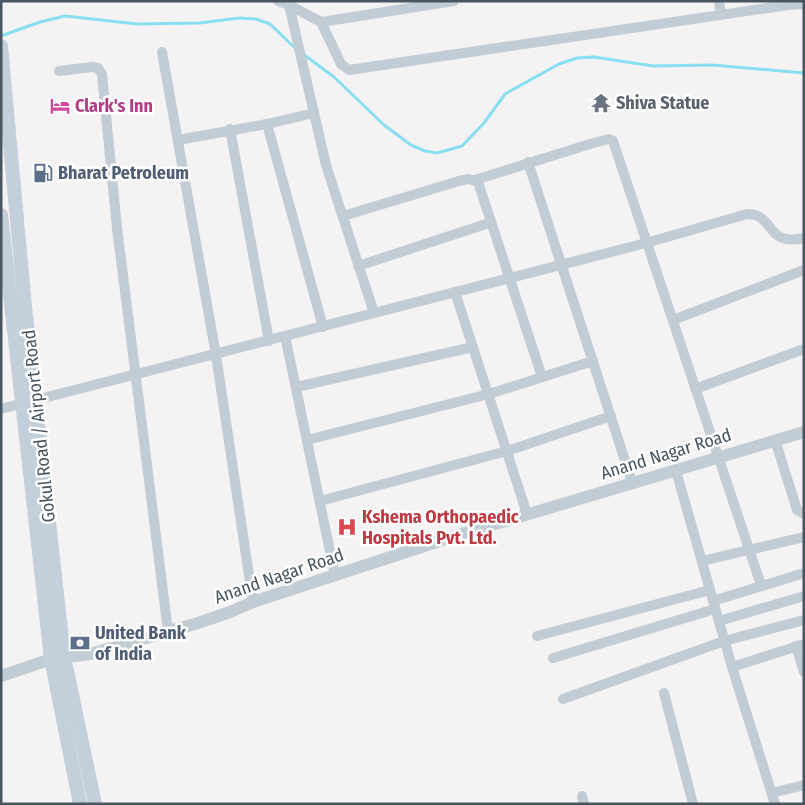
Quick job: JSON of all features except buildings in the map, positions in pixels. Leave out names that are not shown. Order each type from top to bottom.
[{"type":"main road","name":"Gokul Road / Airport Road","points":[[2,53],[36,402],[57,658],[95,804]]},
{"type":"main road","name":"Gokul Road / Airport Road","points":[[1,215],[21,405],[80,804]]},
{"type":"street","points":[[278,1],[289,3],[321,22],[341,64],[349,70],[787,3],[804,4]]},
{"type":"street","points":[[321,22],[454,1]]},
{"type":"street","points":[[719,1],[721,14]]},
{"type":"street","points":[[289,3],[326,165],[374,313]]},
{"type":"street","points":[[162,52],[216,355],[253,602]]},
{"type":"street","points":[[59,71],[92,67],[98,68],[102,74],[117,228],[168,631]]},
{"type":"street","points":[[178,140],[230,129],[267,124],[314,113]]},
{"type":"street","points":[[267,124],[323,327]]},
{"type":"street","points":[[230,129],[270,341]]},
{"type":"street","points":[[343,216],[459,181],[475,180],[528,162],[609,139],[613,142],[760,585]]},
{"type":"street","points":[[528,162],[632,482]]},
{"type":"street","points":[[475,180],[479,186],[489,223],[542,377]]},
{"type":"street","points":[[1,409],[36,402],[508,279],[746,214],[755,214],[763,218],[782,240],[791,241],[804,238]]},
{"type":"street","points":[[358,266],[489,223]]},
{"type":"street","points":[[673,320],[804,270]]},
{"type":"street","points":[[455,292],[527,514]]},
{"type":"street","points":[[286,336],[335,575]]},
{"type":"street","points":[[296,387],[473,347]]},
{"type":"street","points":[[695,390],[804,349]]},
{"type":"street","points":[[307,440],[489,394],[593,360]]},
{"type":"street","points":[[320,501],[507,451],[611,416]]},
{"type":"street","name":"Anand Nagar Road","points":[[1,676],[57,658],[90,654],[168,631],[527,514],[804,432]]},
{"type":"street","points":[[775,440],[797,510],[803,517]]},
{"type":"street","points":[[676,471],[724,641],[775,804]]},
{"type":"street","points":[[702,561],[804,537]]},
{"type":"street","points":[[553,658],[714,605],[760,585],[804,573]]},
{"type":"street","points":[[537,636],[710,590]]},
{"type":"street","points":[[719,622],[804,596]]},
{"type":"street","points":[[563,699],[724,641],[804,620]]},
{"type":"street","points":[[732,667],[800,645],[804,672]]},
{"type":"street","points":[[664,693],[693,804]]},
{"type":"street","points":[[772,793],[804,785]]},
{"type":"waterway","points":[[1,36],[40,22],[65,16],[137,24],[200,23],[239,18],[256,19],[270,24],[296,49]]},
{"type":"waterway","points":[[303,54],[334,77],[384,125],[411,145],[425,151],[437,153],[462,146],[484,123],[505,94],[559,64],[577,58],[594,57],[653,66],[712,65],[804,73]]},
{"type":"place","name":"Shiva Statue","points":[[601,103]]},
{"type":"place","name":"Clark's Inn","points":[[60,106]]},
{"type":"place","name":"Bharat Petroleum","points":[[43,173]]},
{"type":"place","name":"Kshema Orthopaedic Hospitals Pvt. Ltd.","points":[[347,527]]},
{"type":"place","name":"United Bank of India","points":[[80,643]]}]
